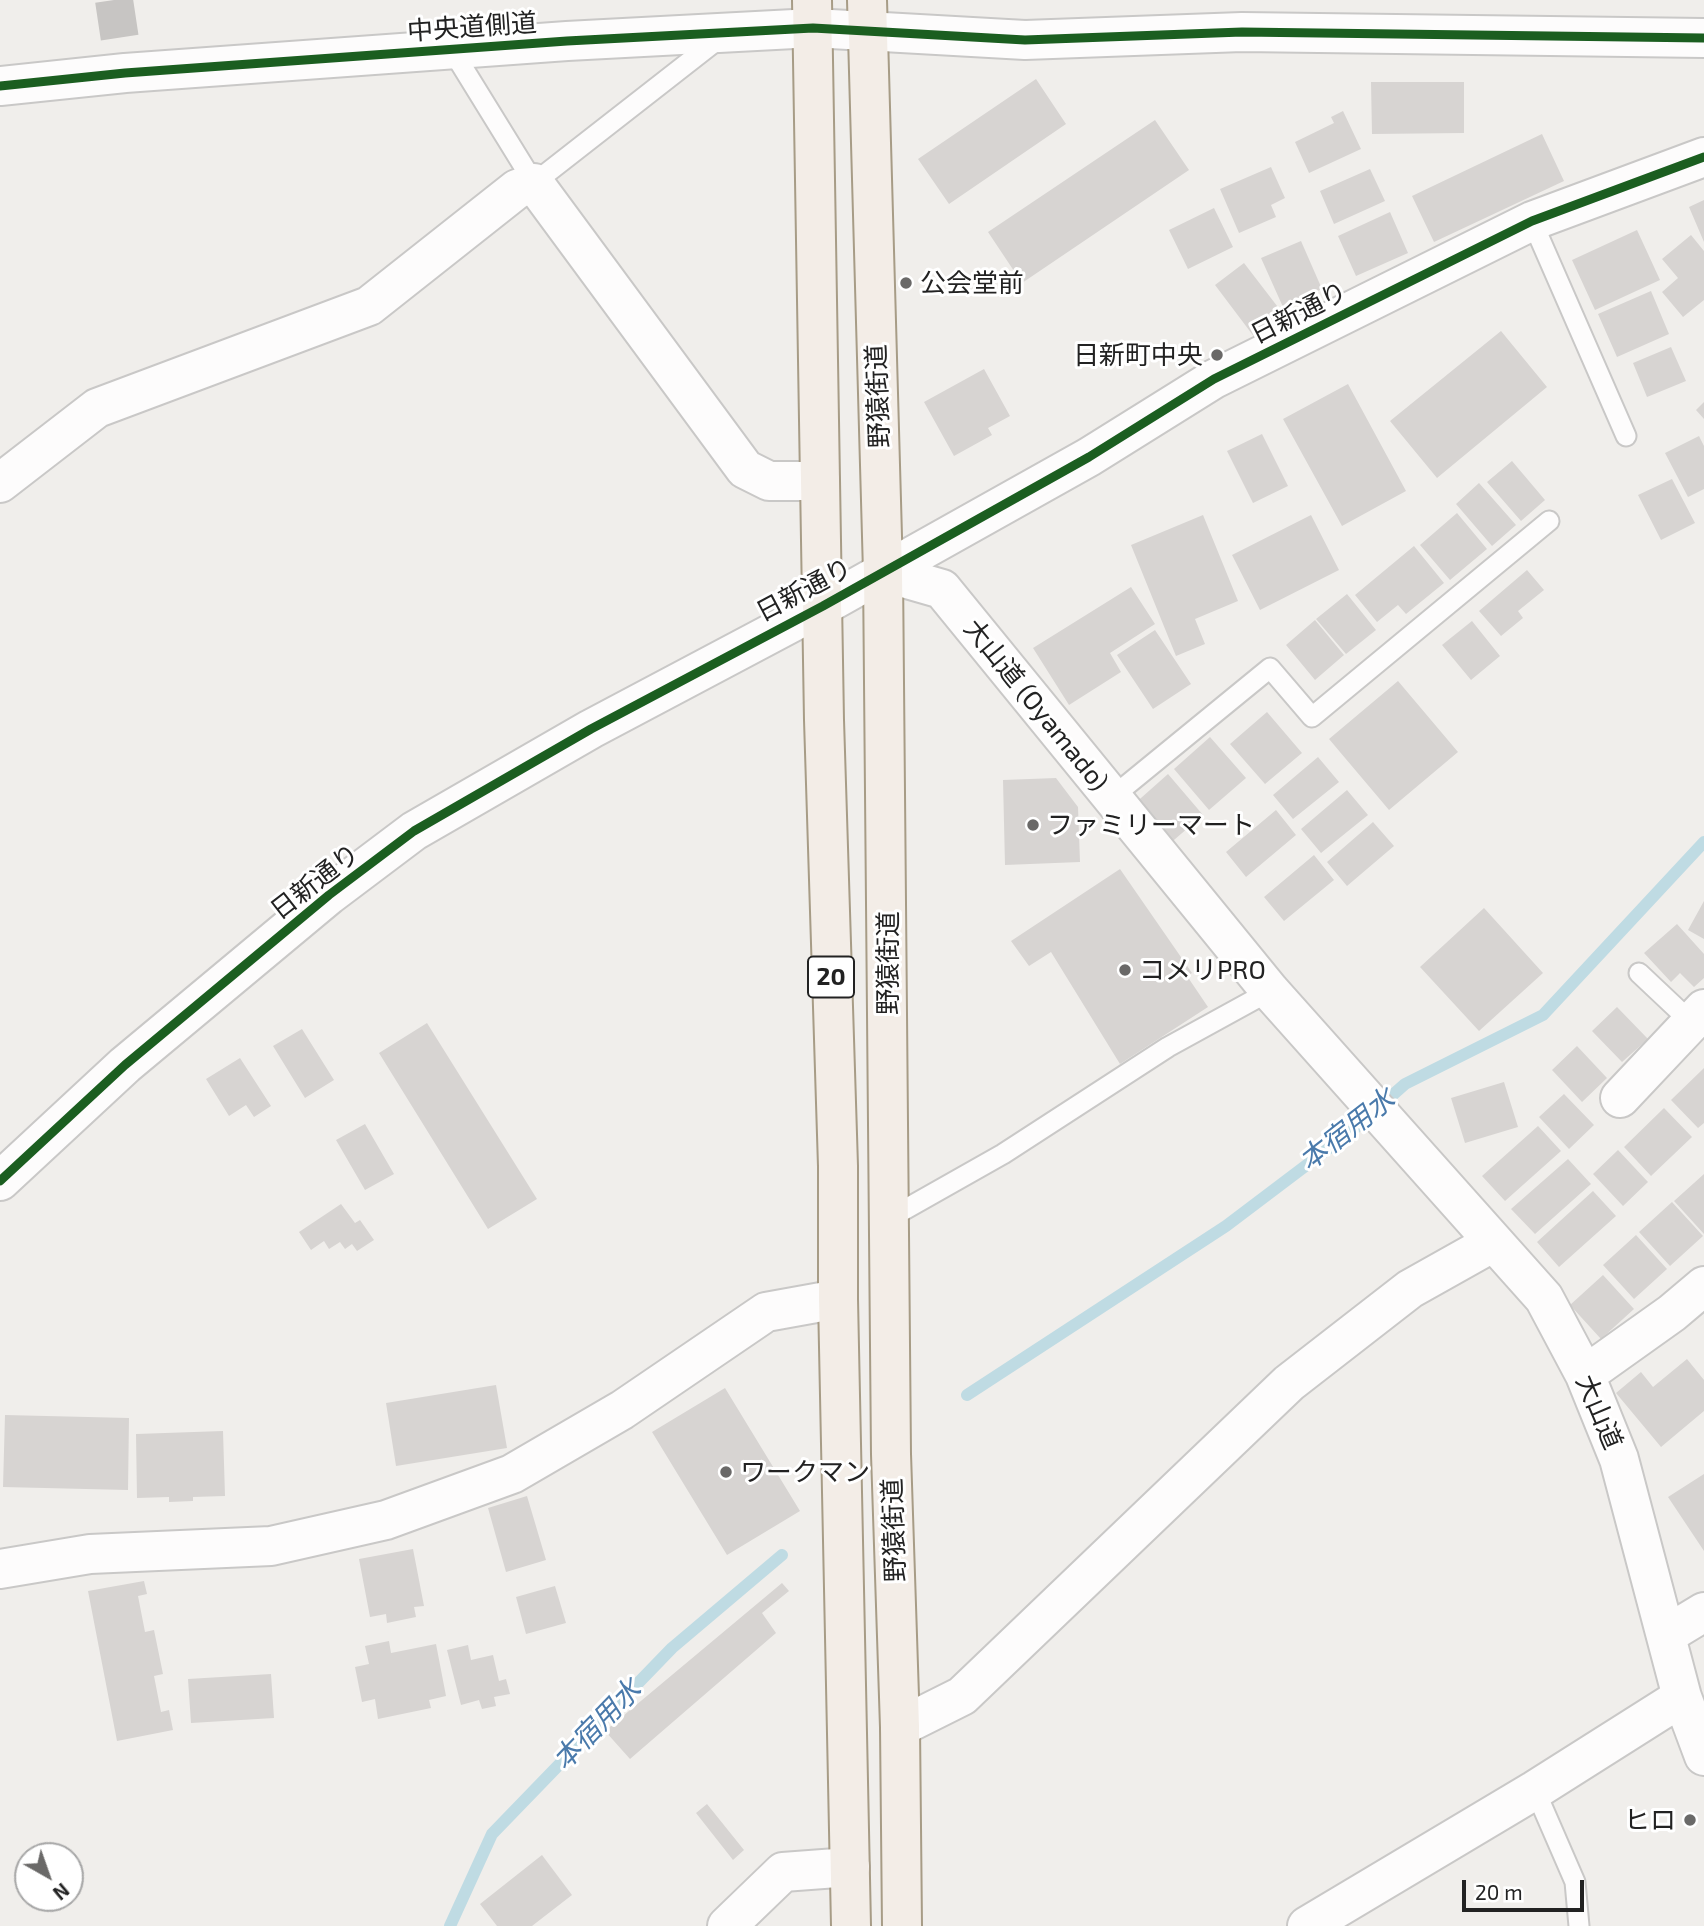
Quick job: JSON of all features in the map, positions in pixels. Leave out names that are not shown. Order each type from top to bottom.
[{"type":"main road","name":"野猿街道","points":[[812,14],[828,873],[838,1166],[838,1299],[851,1926]]},
{"type":"main road","name":"野猿街道","points":[[867,16],[883,572],[889,996],[886,1079],[891,1454],[900,1727],[902,1926]]},
{"type":"street","name":"中央道側道","points":[[0,86],[125,73],[727,32],[812,14],[867,16],[1025,40],[1242,32],[1519,33],[1704,38]]},
{"type":"street","name":"日新通り","points":[[0,1181],[125,1065],[329,895],[414,831],[615,716],[823,606],[1089,457],[1214,380],[1532,221],[1704,156]]},
{"type":"street","points":[[0,483],[97,408],[369,306],[517,189],[534,183],[745,468],[769,481],[820,481]]},
{"type":"street","name":"大山道 (Oyamado)","points":[[883,572],[942,589],[1270,991],[1388,1124]]},
{"type":"street","points":[[1620,1098],[1697,1016]]},
{"type":"street","name":"大山道","points":[[1388,1124],[1544,1298],[1585,1376],[1619,1460],[1682,1697],[1704,1756]]},
{"type":"street","points":[[900,1727],[962,1696],[1289,1382],[1410,1289],[1492,1243]]},
{"type":"street","points":[[1585,1376],[1672,1313],[1704,1286]]},
{"type":"street","points":[[0,1569],[90,1554],[271,1546],[386,1520],[512,1474],[622,1410],[766,1312],[838,1299]]},
{"type":"street","points":[[1666,1635],[1704,1612]]},
{"type":"street","points":[[1307,1926],[1535,1790],[1682,1697]]},
{"type":"street","points":[[727,1926],[783,1872],[850,1867]]},
{"type":"lane","points":[[452,50],[534,183],[727,32]]},
{"type":"lane","points":[[1532,221],[1626,436]]},
{"type":"lane","points":[[1111,798],[1270,668],[1312,717],[1549,521]]},
{"type":"lane","points":[[1639,973],[1697,1016]]},
{"type":"lane","points":[[888,1219],[1003,1154],[1168,1047],[1270,991]]},
{"type":"lane","points":[[1535,1790],[1575,1882],[1579,1926]]},
{"type":"building","points":[[1036,79],[1066,124],[949,204],[918,159]]},
{"type":"building","points":[[1371,82],[1464,82],[1464,133],[1372,134]]},
{"type":"building","points":[[1343,111],[1361,149],[1309,173],[1295,142],[1334,123],[1331,117]]},
{"type":"building","points":[[1155,120],[1189,170],[1022,283],[988,232]]},
{"type":"building","points":[[1542,134],[1564,181],[1434,242],[1412,196]]},
{"type":"building","points":[[1271,167],[1285,198],[1271,205],[1276,217],[1239,233],[1220,189]]},
{"type":"building","points":[[1370,169],[1385,201],[1334,224],[1320,191]]},
{"type":"building","points":[[1704,200],[1704,242],[1689,207]]},
{"type":"building","points":[[1214,208],[1233,247],[1188,269],[1169,230]]},
{"type":"building","points":[[1390,212],[1408,253],[1356,276],[1338,236]]},
{"type":"building","points":[[1637,230],[1660,280],[1595,310],[1572,260]]},
{"type":"building","points":[[1691,235],[1704,251],[1704,300],[1683,317],[1662,292],[1678,278],[1662,259]]},
{"type":"building","points":[[1301,241],[1322,289],[1283,307],[1261,258]]},
{"type":"building","points":[[1244,263],[1284,315],[1255,338],[1215,285]]},
{"type":"building","points":[[1651,291],[1669,334],[1617,357],[1598,314]]},
{"type":"building","points":[[1501,331],[1547,387],[1437,478],[1390,421]]},
{"type":"building","points":[[1671,347],[1686,381],[1647,397],[1633,363]]},
{"type":"building","points":[[984,369],[1010,416],[988,428],[992,435],[954,456],[924,402]]},
{"type":"building","points":[[1348,384],[1406,491],[1342,526],[1283,419]]},
{"type":"building","points":[[1704,402],[1704,419],[1696,410]]},
{"type":"building","points":[[1262,434],[1288,486],[1253,503],[1227,451]]},
{"type":"building","points":[[1699,436],[1704,446],[1704,489],[1688,497],[1665,453]]},
{"type":"building","points":[[1512,461],[1545,500],[1521,521],[1487,482]]},
{"type":"building","points":[[1672,479],[1695,523],[1661,540],[1638,495]]},
{"type":"building","points":[[1479,483],[1516,525],[1492,546],[1456,504]]},
{"type":"building","points":[[1457,513],[1487,549],[1450,580],[1420,545]]},
{"type":"building","points":[[1203,515],[1238,601],[1195,619],[1205,644],[1176,656],[1131,545]]},
{"type":"building","points":[[1311,515],[1339,570],[1260,610],[1232,555]]},
{"type":"building","points":[[1414,546],[1444,583],[1406,614],[1398,605],[1377,622],[1355,595]]},
{"type":"building","points":[[1527,570],[1544,590],[1518,611],[1523,618],[1501,636],[1479,611]]},
{"type":"building","points":[[1131,587],[1155,624],[1110,653],[1121,672],[1069,705],[1033,648]]},
{"type":"building","points":[[1347,594],[1376,630],[1346,654],[1316,619]]},
{"type":"building","points":[[1315,620],[1344,655],[1315,680],[1286,645]]},
{"type":"building","points":[[1472,621],[1500,656],[1471,680],[1442,645]]},
{"type":"building","points":[[1155,630],[1191,684],[1153,709],[1117,655]]},
{"type":"building","points":[[1398,681],[1458,752],[1389,810],[1329,739]]},
{"type":"building","points":[[1267,712],[1302,753],[1265,784],[1230,744]]},
{"type":"building","points":[[1210,737],[1246,778],[1209,810],[1174,769]]},
{"type":"building","points":[[1318,757],[1339,782],[1293,819],[1273,795]]},
{"type":"building","points":[[1168,774],[1203,815],[1167,846],[1132,806]]},
{"type":"building","points":[[1056,778],[1078,807],[1080,862],[1005,865],[1003,780]]},
{"type":"building","points":[[1347,790],[1368,815],[1321,853],[1301,829]]},
{"type":"building","points":[[1276,810],[1296,835],[1246,877],[1226,852]]},
{"type":"building","points":[[1373,822],[1394,846],[1347,886],[1327,862]]},
{"type":"building","points":[[1314,855],[1334,880],[1284,921],[1264,897]]},
{"type":"building","name":"コメリPRO","points":[[1120,869],[1192,973],[1187,976],[1208,1007],[1120,1064],[1051,952],[1029,966],[1011,941]]},
{"type":"building","points":[[1704,901],[1704,939],[1688,930]]},
{"type":"building","points":[[1484,908],[1543,973],[1479,1031],[1420,967]]},
{"type":"building","points":[[1677,924],[1704,954],[1704,978],[1694,987],[1680,973],[1671,982],[1644,953]]},
{"type":"building","points":[[1617,1007],[1648,1039],[1622,1062],[1592,1031]]},
{"type":"building","points":[[427,1023],[537,1199],[488,1229],[379,1053]]},
{"type":"building","points":[[302,1029],[334,1080],[305,1098],[273,1046]]},
{"type":"building","points":[[1577,1046],[1607,1078],[1582,1102],[1552,1070]]},
{"type":"building","points":[[240,1058],[271,1106],[254,1117],[246,1105],[229,1116],[206,1079]]},
{"type":"building","points":[[1704,1068],[1704,1123],[1698,1128],[1671,1100]]},
{"type":"building","points":[[1504,1082],[1518,1127],[1465,1143],[1451,1098]]},
{"type":"building","points":[[1564,1094],[1594,1125],[1569,1149],[1539,1117]]},
{"type":"building","points":[[1664,1108],[1692,1137],[1651,1176],[1624,1147]]},
{"type":"building","points":[[365,1124],[394,1174],[365,1190],[336,1140]]},
{"type":"building","points":[[1538,1126],[1561,1151],[1505,1201],[1482,1176]]},
{"type":"building","points":[[1618,1150],[1648,1182],[1623,1206],[1593,1174]]},
{"type":"building","points":[[1568,1159],[1591,1184],[1535,1234],[1511,1209]]},
{"type":"building","points":[[1704,1174],[1704,1234],[1674,1201]]},
{"type":"building","points":[[1593,1191],[1616,1216],[1559,1267],[1537,1242]]},
{"type":"building","points":[[1672,1202],[1703,1236],[1670,1266],[1639,1232]]},
{"type":"building","points":[[341,1204],[355,1223],[360,1220],[374,1240],[357,1251],[352,1244],[345,1249],[340,1242],[329,1249],[324,1241],[311,1250],[299,1232]]},
{"type":"building","points":[[1636,1235],[1667,1269],[1634,1299],[1603,1265]]},
{"type":"building","points":[[1603,1275],[1634,1309],[1601,1339],[1570,1305]]},
{"type":"building","points":[[1687,1359],[1704,1380],[1704,1411],[1661,1447],[1616,1393],[1641,1372],[1653,1387]]},
{"type":"building","points":[[496,1385],[507,1448],[396,1466],[386,1403]]},
{"type":"building","name":"ワークマン","points":[[725,1388],[800,1511],[727,1555],[652,1432]]},
{"type":"building","points":[[5,1415],[129,1418],[128,1490],[3,1487]]},
{"type":"building","points":[[223,1431],[225,1496],[193,1497],[193,1501],[169,1502],[169,1497],[137,1498],[136,1434]]},
{"type":"building","points":[[1704,1474],[1704,1551],[1668,1497]]},
{"type":"building","points":[[527,1496],[546,1560],[506,1572],[488,1508]]},
{"type":"building","points":[[413,1549],[424,1606],[414,1607],[416,1617],[387,1623],[386,1614],[370,1617],[359,1559]]},
{"type":"building","points":[[144,1581],[147,1594],[138,1596],[145,1632],[154,1630],[163,1674],[154,1676],[161,1712],[169,1710],[173,1730],[117,1741],[88,1591]]},
{"type":"building","points":[[782,1583],[789,1591],[762,1613],[776,1633],[630,1759],[605,1731]]},
{"type":"building","points":[[555,1586],[566,1623],[526,1634],[516,1597]]},
{"type":"building","points":[[389,1641],[391,1653],[436,1644],[446,1696],[429,1700],[431,1708],[378,1719],[375,1699],[362,1702],[355,1667],[369,1664],[365,1646]]},
{"type":"building","points":[[468,1645],[471,1660],[493,1655],[499,1681],[506,1679],[510,1694],[494,1697],[496,1706],[482,1709],[479,1700],[461,1705],[447,1650]]},
{"type":"building","points":[[271,1674],[274,1718],[191,1723],[188,1679]]},
{"type":"building","points":[[707,1804],[744,1850],[733,1860],[696,1813]]},
{"type":"building","points":[[542,1855],[572,1895],[532,1926],[497,1926],[480,1904]]},
{"type":"waterway","name":"本宿用水","points":[[967,1395],[1226,1226],[1353,1130],[1405,1084],[1543,1015],[1704,842]]},
{"type":"waterway","name":"本宿用水","points":[[450,1926],[492,1834],[672,1648],[782,1555]]},
{"type":"tunnel","points":[[114,0],[125,73]]},
{"type":"cycle path","points":[[0,86],[125,73],[567,41],[813,28],[1025,40],[1242,32],[1704,38]]},
{"type":"cycle path","points":[[0,1181],[125,1065],[329,895],[414,831],[591,729],[823,606],[1089,457],[1214,379],[1532,221],[1704,157]]},
{"type":"place","name":"公会堂前","points":[[906,283]]},
{"type":"place","name":"日新町中央","points":[[1217,355]]},
{"type":"place","name":"ファミリーマート","points":[[1033,825]]},
{"type":"place","name":"コメリPRO","points":[[1125,970]]},
{"type":"place","name":"ワークマン","points":[[726,1472]]},
{"type":"place","name":"ヒロ","points":[[1690,1820]]}]
